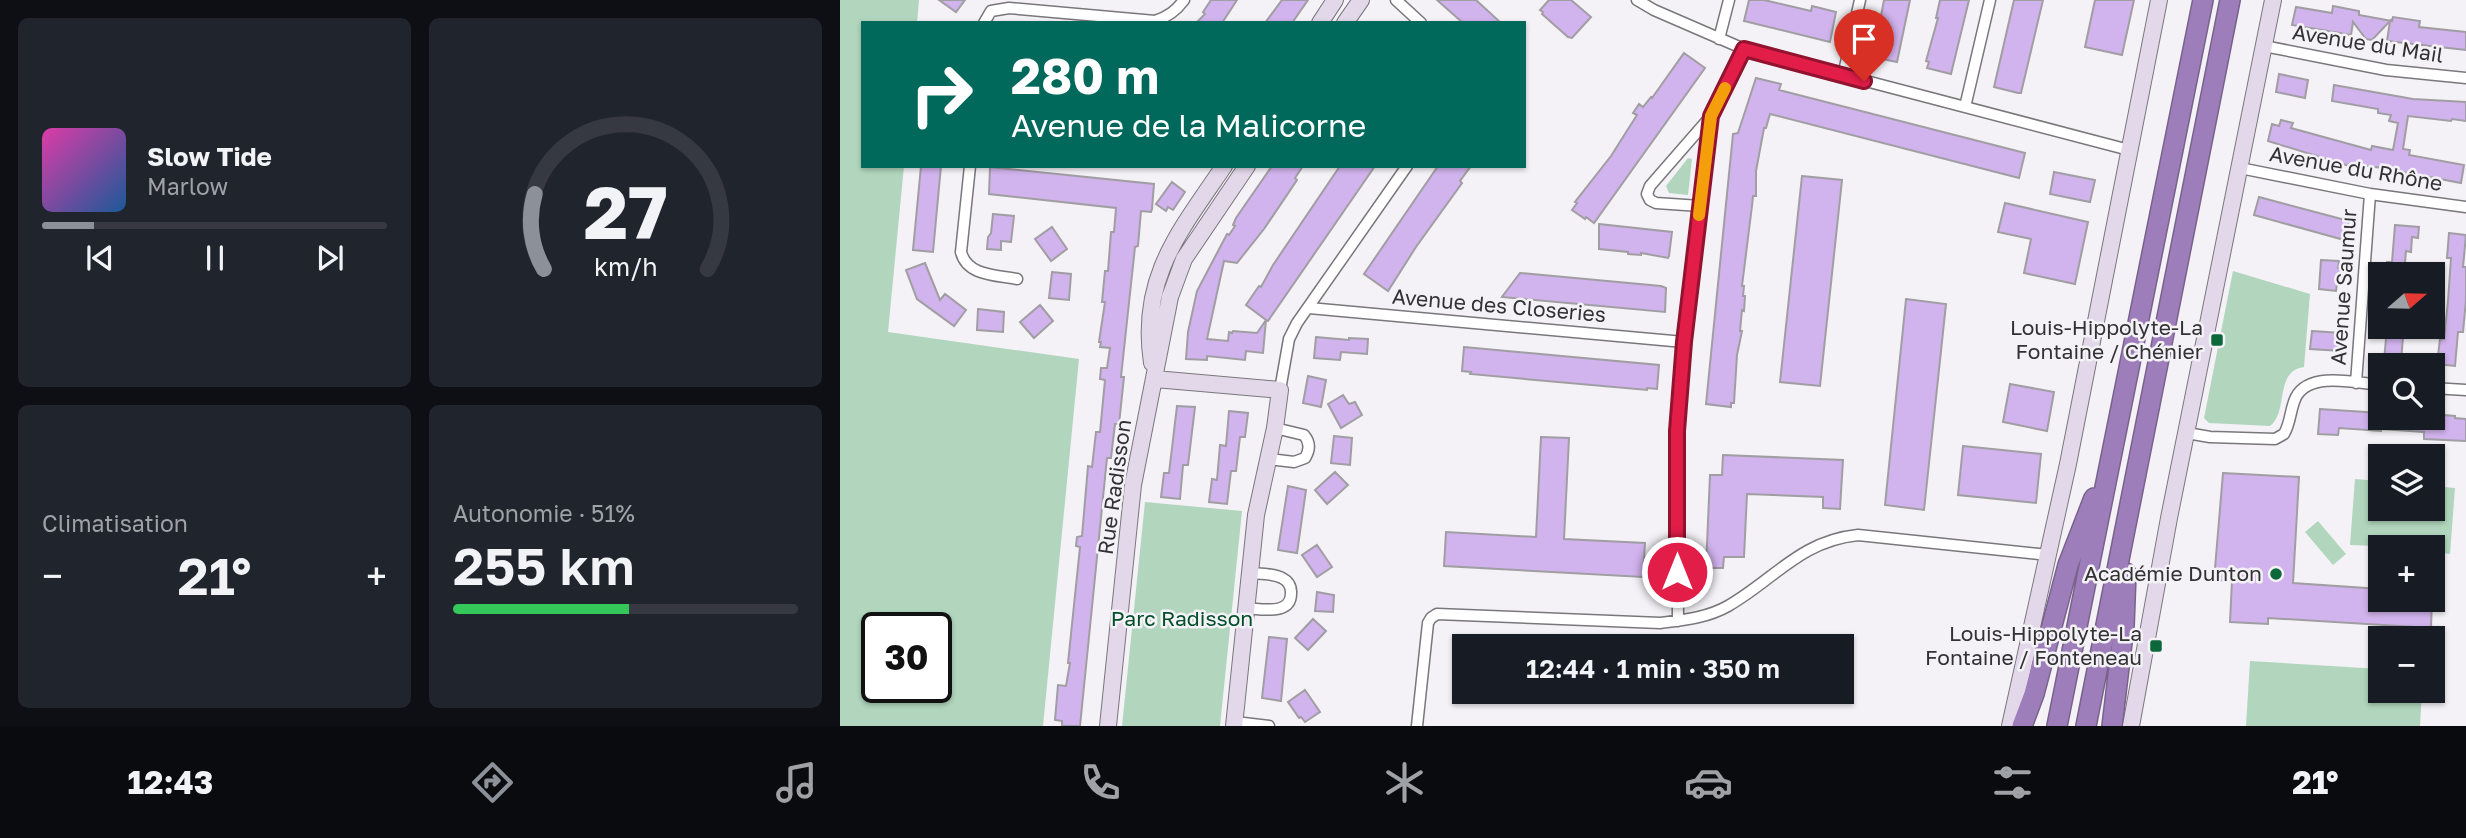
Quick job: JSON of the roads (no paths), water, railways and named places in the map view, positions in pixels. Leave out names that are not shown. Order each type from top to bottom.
[{"type":"highway","points":[[2057,726],[2203,0]]},
{"type":"highway","points":[[2086,726],[2230,0]]},
{"type":"highway","points":[[2022,726],[2034,694],[2068,565],[2113,452]]},
{"type":"highway","points":[[2112,726],[2124,626],[2128,516]]},
{"type":"main road","points":[[1321,21],[1335,0]]},
{"type":"main road","points":[[1346,21],[1361,0]]},
{"type":"main road","points":[[2010,726],[2068,464],[2159,0]]},
{"type":"main road","points":[[2131,726],[2148,625],[2273,0]]},
{"type":"main road","points":[[1222,168],[1174,239],[1163,261],[1155,285],[1150,319],[1150,353],[1154,379],[1279,390],[1275,428],[1256,515],[1235,724]]},
{"type":"main road","name":"Rue Radisson","points":[[1108,726],[1133,485],[1170,297],[1178,273],[1192,246],[1243,172]]},
{"type":"street","points":[[985,21],[990,11],[1009,8],[1155,21],[1167,17],[1184,0]]},
{"type":"street","points":[[1396,0],[1419,21]]},
{"type":"street","points":[[1637,0],[1744,49],[2129,150]]},
{"type":"street","points":[[1719,39],[1728,0]]},
{"type":"street","points":[[1843,76],[1860,0]]},
{"type":"street","points":[[1965,107],[1990,0]]},
{"type":"street","name":"Avenue du Mail","points":[[2264,46],[2386,70],[2466,78]]},
{"type":"street","points":[[1700,206],[1656,203],[1650,200],[1647,194],[1650,186],[1711,116],[1744,49]]},
{"type":"street","points":[[1678,621],[1677,431],[1684,342],[1711,116]]},
{"type":"street","points":[[970,168],[961,252],[963,260],[974,270],[1017,278]]},
{"type":"street","points":[[1279,390],[1289,339],[1406,168]]},
{"type":"street","name":"Avenue du Rhône","points":[[2240,168],[2370,194],[2466,208]]},
{"type":"street","name":"Avenue Saumur","points":[[2356,383],[2370,194]]},
{"type":"street","name":"Avenue des Closeries","points":[[1310,308],[1684,342]]},
{"type":"street","points":[[2187,433],[2210,437],[2275,439],[2284,434],[2298,394],[2308,385],[2321,382],[2368,384]]},
{"type":"street","points":[[2445,389],[2466,390]]},
{"type":"street","points":[[1269,459],[1294,462],[1308,454],[1309,444],[1304,435],[1275,428]]},
{"type":"street","points":[[1418,726],[1427,627],[1433,615],[1660,623],[1678,621],[1720,610],[1796,556],[1816,545],[1839,538],[1878,536],[2048,555]]},
{"type":"street","points":[[1246,608],[1283,608],[1289,603],[1291,595],[1286,580],[1249,573]]},
{"type":"street","points":[[1235,724],[1269,726]]},
{"type":"place","name":"Louis-Hippolyte-La Fontaine / Chénier","points":[[2217,340]]},
{"type":"place","name":"Académie Dunton","points":[[2276,574]]},
{"type":"place","name":"Louis-Hippolyte-La Fontaine / Fonteneau","points":[[2156,646]]},
{"type":"park label","name":"Parc Radisson","points":[[1182,619]]}]
